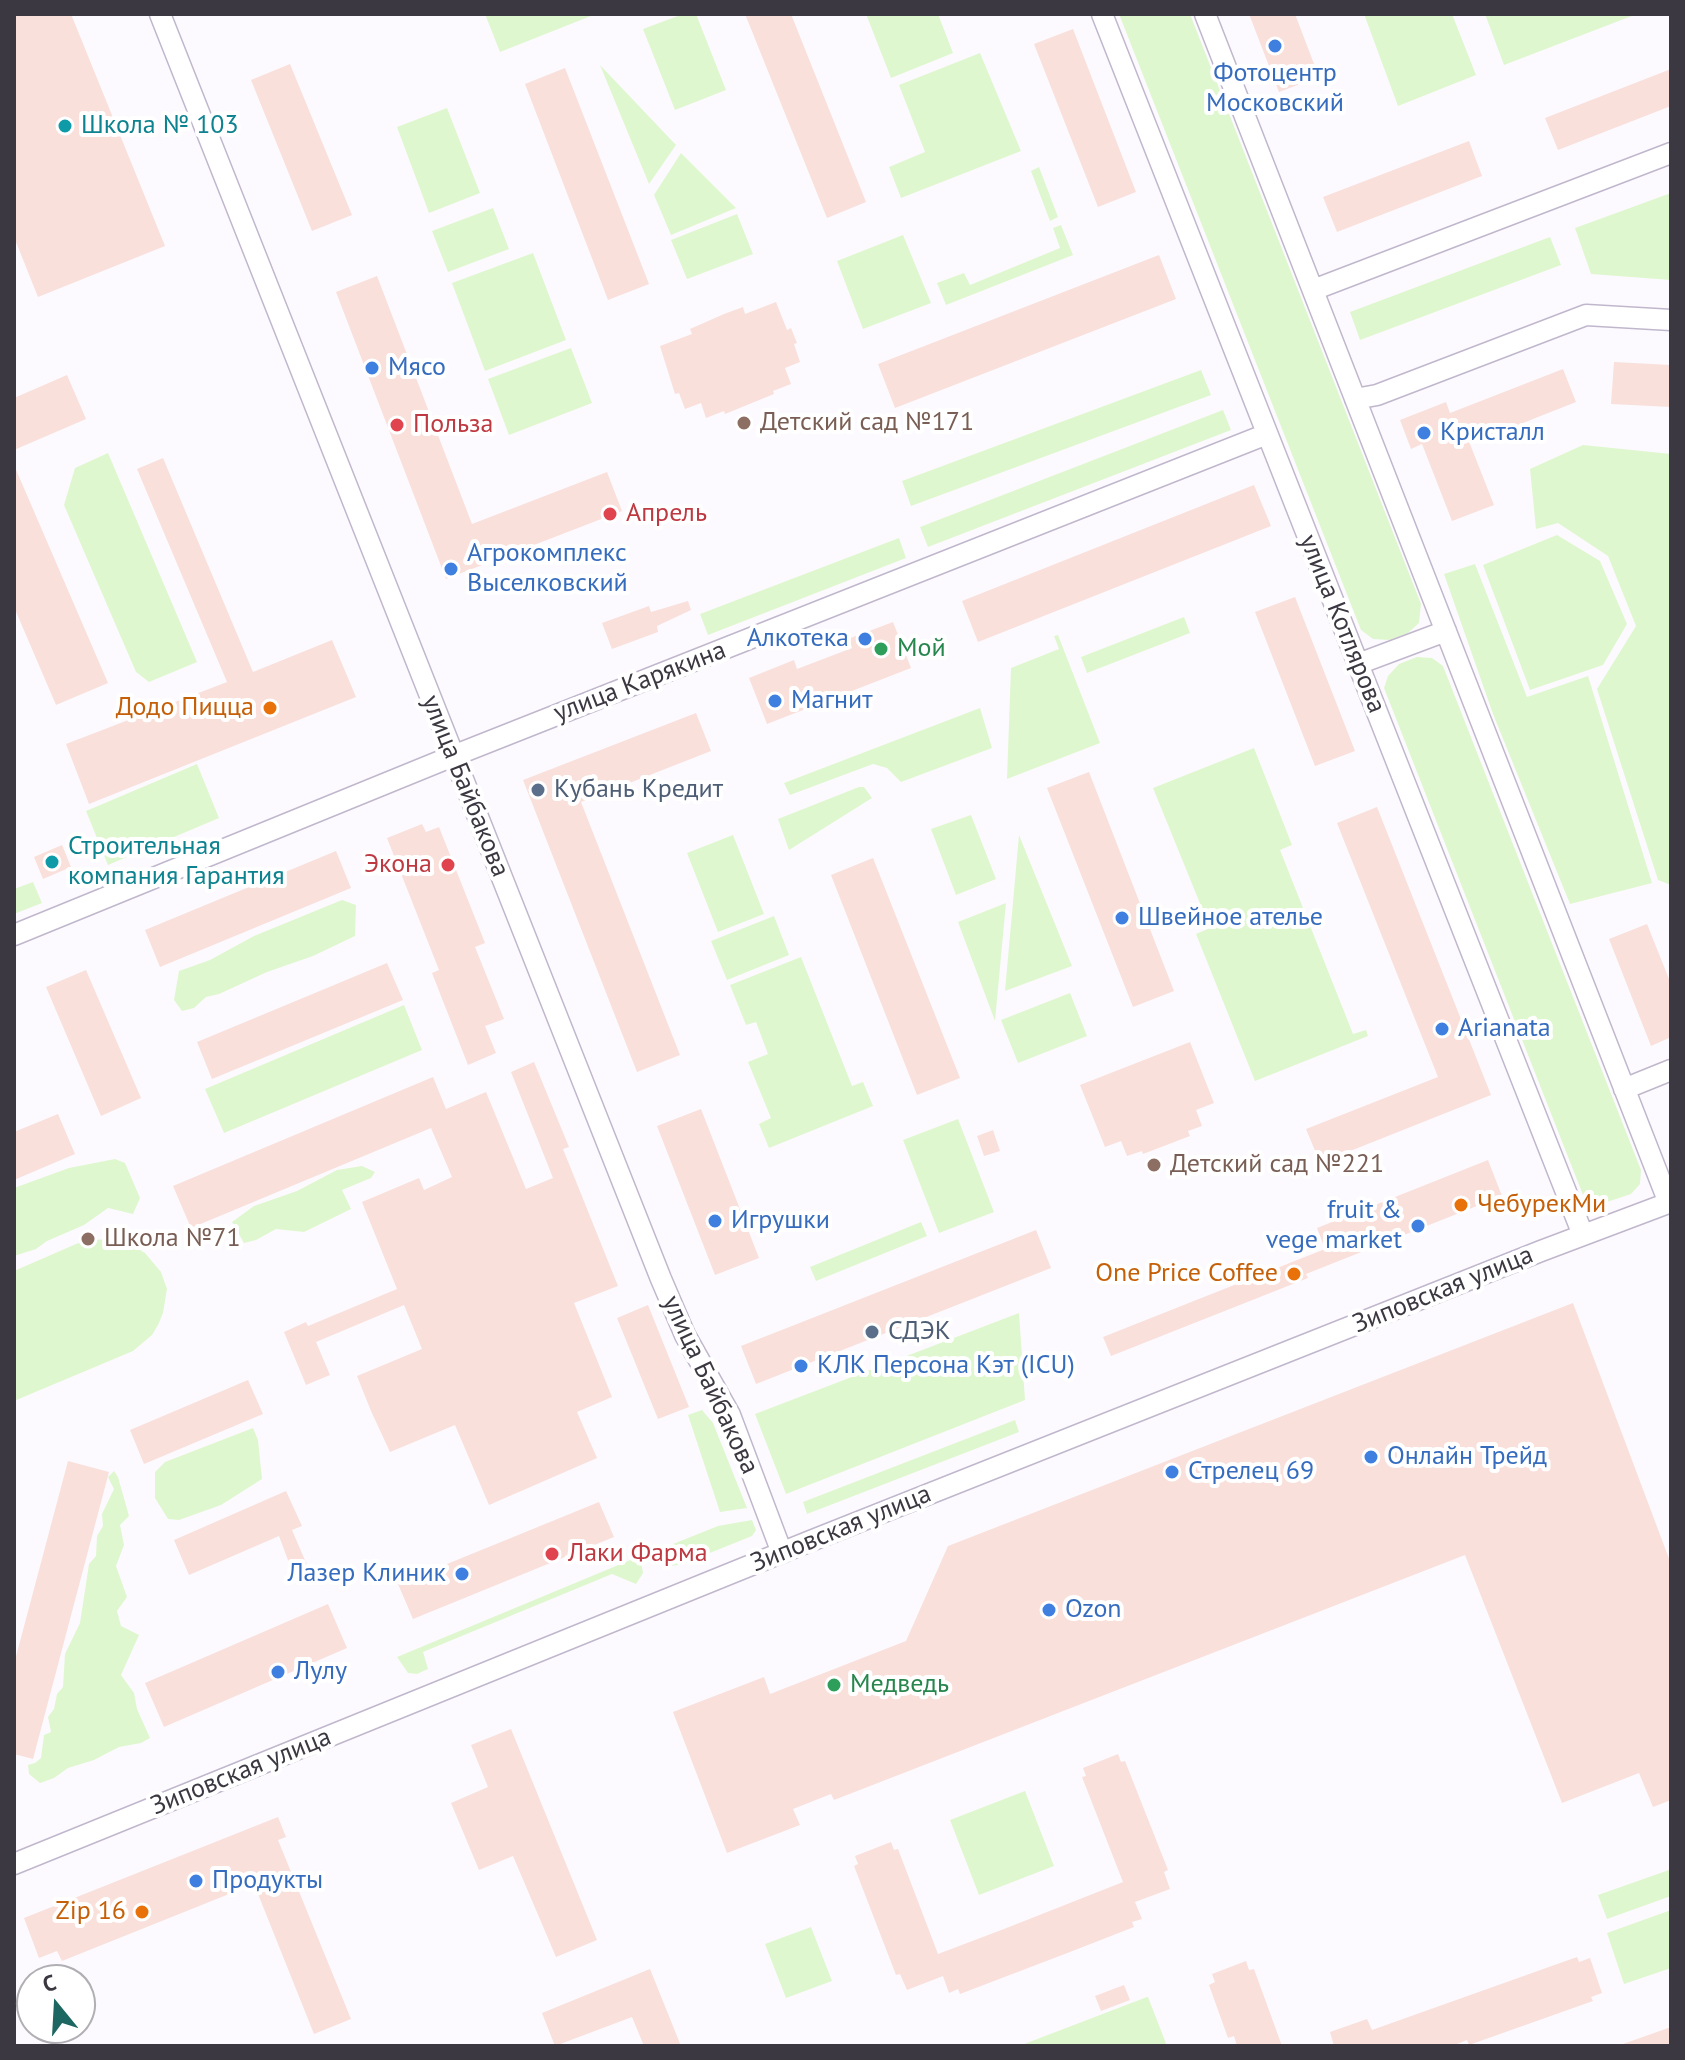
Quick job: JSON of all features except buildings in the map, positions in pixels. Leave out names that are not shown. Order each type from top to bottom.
[{"type":"street","name":"улица Байбакова","points":[[160,14],[661,1279],[685,1335],[730,1415],[782,1553]]},
{"type":"street","name":"улица Котлярова","points":[[1102,14],[1583,1235]]},
{"type":"street","points":[[1205,14],[1670,1202]]},
{"type":"street","points":[[1313,290],[1671,153]]},
{"type":"street","points":[[1355,399],[1377,395],[1586,315],[1671,320]]},
{"type":"street","name":"улица Карякина","points":[[14,935],[453,756],[1267,434]]},
{"type":"street","points":[[1358,664],[1446,631]]},
{"type":"street","points":[[1624,1089],[1671,1070]]},
{"type":"street","name":"Зиповская улица","points":[[14,1864],[782,1553],[1670,1202]]},
{"type":"green space","points":[[485,14],[590,14],[591,16],[500,52]]},
{"type":"green space","points":[[683,14],[696,14],[726,90],[675,110],[643,29]]},
{"type":"green space","points":[[866,14],[938,14],[953,53],[891,78]]},
{"type":"green space","points":[[1119,14],[1190,14],[1421,604],[1419,623],[1408,633],[1389,640],[1373,639],[1361,630]]},
{"type":"green space","points":[[1364,14],[1452,14],[1476,75],[1398,106]]},
{"type":"green space","points":[[1485,14],[1637,14],[1504,65]]},
{"type":"green space","points":[[980,53],[1021,151],[901,198],[889,167],[925,152],[899,85]]},
{"type":"green space","points":[[600,65],[676,145],[649,184]]},
{"type":"green space","points":[[447,108],[480,193],[429,213],[397,127]]},
{"type":"green space","points":[[681,153],[736,208],[671,235],[654,195]]},
{"type":"green space","points":[[1039,167],[1058,217],[1050,221],[1031,171]]},
{"type":"green space","points":[[1671,193],[1671,280],[1591,274],[1575,228]]},
{"type":"green space","points":[[493,208],[509,249],[448,272],[432,231]]},
{"type":"green space","points":[[737,214],[753,254],[687,279],[671,240]]},
{"type":"green space","points":[[1061,225],[1073,255],[946,305],[937,283],[964,273],[970,285],[1060,248],[1053,228]]},
{"type":"green space","points":[[903,235],[931,303],[863,329],[837,261]]},
{"type":"green space","points":[[1550,237],[1561,265],[1360,340],[1350,312]]},
{"type":"green space","points":[[533,253],[566,340],[485,371],[452,283]]},
{"type":"green space","points":[[571,348],[592,403],[509,435],[488,379]]},
{"type":"green space","points":[[1201,370],[1211,395],[911,506],[902,481]]},
{"type":"green space","points":[[1223,410],[1231,430],[928,547],[920,527]]},
{"type":"green space","points":[[1583,445],[1671,454],[1671,885],[1658,880],[1597,689],[1636,626],[1608,556],[1558,523],[1536,529],[1530,469]]},
{"type":"green space","points":[[108,453],[197,662],[149,682],[136,672],[64,505],[75,468]]},
{"type":"green space","points":[[1557,535],[1600,561],[1627,624],[1603,665],[1530,690],[1483,565]]},
{"type":"green space","points":[[899,538],[906,558],[708,635],[700,614]]},
{"type":"green space","points":[[1475,564],[1527,697],[1588,676],[1652,883],[1570,904],[1493,714],[1444,574]]},
{"type":"green space","points":[[1184,617],[1190,633],[1087,673],[1081,657]]},
{"type":"green space","points":[[1058,635],[1100,743],[1007,779],[1011,668],[1059,649],[1054,636]]},
{"type":"green space","points":[[1417,657],[1432,658],[1443,666],[1641,1170],[1640,1184],[1631,1194],[1607,1202],[1592,1202],[1583,1195],[1384,688],[1388,676],[1399,664]]},
{"type":"green space","points":[[980,708],[992,748],[901,782],[887,768],[873,764],[790,795],[784,783]]},
{"type":"green space","points":[[1254,748],[1292,845],[1280,850],[1353,1034],[1366,1030],[1368,1036],[1255,1081],[1196,934],[1210,928],[1153,788]]},
{"type":"green space","points":[[197,764],[219,818],[108,865],[86,811]]},
{"type":"green space","points":[[864,787],[872,798],[789,850],[778,819]]},
{"type":"green space","points":[[971,815],[996,879],[956,895],[931,829]]},
{"type":"green space","points":[[733,835],[764,914],[718,932],[687,853]]},
{"type":"green space","points":[[1019,835],[1072,966],[1005,991]]},
{"type":"green space","points":[[33,882],[42,903],[14,914],[14,889]]},
{"type":"green space","points":[[342,900],[356,905],[355,936],[313,956],[206,997],[194,1008],[182,1011],[174,1000],[179,971]]},
{"type":"green space","points":[[1006,903],[995,1021],[958,922]]},
{"type":"green space","points":[[774,916],[789,955],[727,980],[711,941]]},
{"type":"green space","points":[[801,957],[852,1086],[863,1082],[873,1106],[769,1148],[759,1124],[771,1118],[748,1062],[768,1054],[756,1022],[746,1025],[730,985]]},
{"type":"green space","points":[[1070,993],[1087,1036],[1018,1063],[1001,1020]]},
{"type":"green space","points":[[404,1005],[422,1050],[224,1133],[205,1089]]},
{"type":"green space","points":[[958,1119],[994,1212],[939,1233],[903,1140]]},
{"type":"green space","points":[[115,1159],[125,1163],[140,1198],[133,1214],[108,1208],[84,1225],[36,1249],[14,1256],[14,1188],[69,1168]]},
{"type":"green space","points":[[362,1166],[375,1172],[371,1178],[342,1190],[351,1209],[304,1232],[276,1229],[244,1243],[232,1222],[254,1206],[297,1191],[337,1170]]},
{"type":"green space","points":[[921,1222],[927,1236],[816,1281],[810,1267]]},
{"type":"green space","points":[[112,1239],[145,1253],[161,1272],[167,1289],[163,1313],[152,1335],[133,1351],[14,1401],[14,1271],[87,1240]]},
{"type":"green space","points":[[1019,1313],[1025,1400],[786,1494],[755,1414]]},
{"type":"green space","points":[[702,1410],[713,1423],[747,1508],[720,1512],[688,1415]]},
{"type":"green space","points":[[1015,1420],[1019,1432],[807,1514],[803,1502]]},
{"type":"green space","points":[[253,1428],[258,1440],[262,1479],[221,1505],[179,1520],[168,1519],[155,1498],[155,1472],[165,1462]]},
{"type":"green space","points":[[114,1471],[129,1516],[120,1525],[124,1545],[116,1566],[127,1597],[117,1611],[121,1626],[139,1635],[121,1675],[134,1693],[137,1709],[150,1738],[119,1747],[40,1783],[29,1774],[28,1765],[41,1758],[44,1735],[51,1732],[48,1717],[63,1687],[65,1654],[80,1623],[89,1564],[96,1556],[97,1536],[103,1526],[102,1514],[114,1489],[108,1477]]},
{"type":"green space","points":[[752,1520],[756,1530],[752,1536],[680,1565],[666,1566],[653,1552],[718,1526]]},
{"type":"green space","points":[[640,1556],[643,1573],[636,1584],[612,1574],[423,1652],[428,1669],[417,1674],[408,1673],[397,1657]]},
{"type":"green space","points":[[1025,1791],[1054,1866],[979,1895],[950,1820]]},
{"type":"green space","points":[[1669,1870],[1671,1896],[1607,1919],[1598,1895]]},
{"type":"green space","points":[[1671,1910],[1671,1968],[1624,1984],[1607,1933]]},
{"type":"green space","points":[[811,1927],[832,1981],[786,1998],[765,1944]]},
{"type":"green space","points":[[1147,1997],[1167,2046],[1019,2046]]},
{"type":"place","name":"Фотоцентр Московский","points":[[1275,46]]},
{"type":"place","name":"Школа № 103","points":[[65,126]]},
{"type":"place","name":"Мясо","points":[[372,368]]},
{"type":"place","name":"Детский сад №171","points":[[744,423]]},
{"type":"place","name":"Польза","points":[[397,425]]},
{"type":"place","name":"Кристалл","points":[[1424,433]]},
{"type":"place","name":"Апрель","points":[[610,514]]},
{"type":"place","name":"Агрокомплекс Выселковский","points":[[451,569]]},
{"type":"place","name":"Алкотека","points":[[865,639]]},
{"type":"place","name":"Мой","points":[[881,649]]},
{"type":"place","name":"Магнит","points":[[775,701]]},
{"type":"place","name":"Додо Пицца","points":[[270,708]]},
{"type":"place","name":"Кубань Кредит","points":[[538,790]]},
{"type":"place","name":"Строительная компания Гарантия","points":[[52,862]]},
{"type":"place","name":"Экона","points":[[448,865]]},
{"type":"place","name":"Швейное ателье","points":[[1122,918]]},
{"type":"place","name":"Arianata","points":[[1442,1029]]},
{"type":"place","name":"Детский сад №221","points":[[1154,1165]]},
{"type":"place","name":"ЧебурекМи","points":[[1461,1205]]},
{"type":"place","name":"Игрушки","points":[[715,1221]]},
{"type":"place","name":"fruit & vege market","points":[[1418,1226]]},
{"type":"place","name":"Школа №71","points":[[88,1239]]},
{"type":"place","name":"One Price Coffee","points":[[1294,1274]]},
{"type":"place","name":"СДЭК","points":[[872,1332]]},
{"type":"place","name":"КЛК Персона Кэт (ICU)","points":[[801,1366]]},
{"type":"place","name":"Онлайн Трейд","points":[[1371,1457]]},
{"type":"place","name":"Стрелец 69","points":[[1172,1472]]},
{"type":"place","name":"Лаки Фарма","points":[[552,1554]]},
{"type":"place","name":"Лазер Клиник","points":[[462,1574]]},
{"type":"place","name":"Ozon","points":[[1049,1610]]},
{"type":"place","name":"Лулу","points":[[278,1672]]},
{"type":"place","name":"Медведь","points":[[834,1685]]},
{"type":"place","name":"Продукты","points":[[196,1881]]},
{"type":"place","name":"Zip 16","points":[[142,1912]]}]
